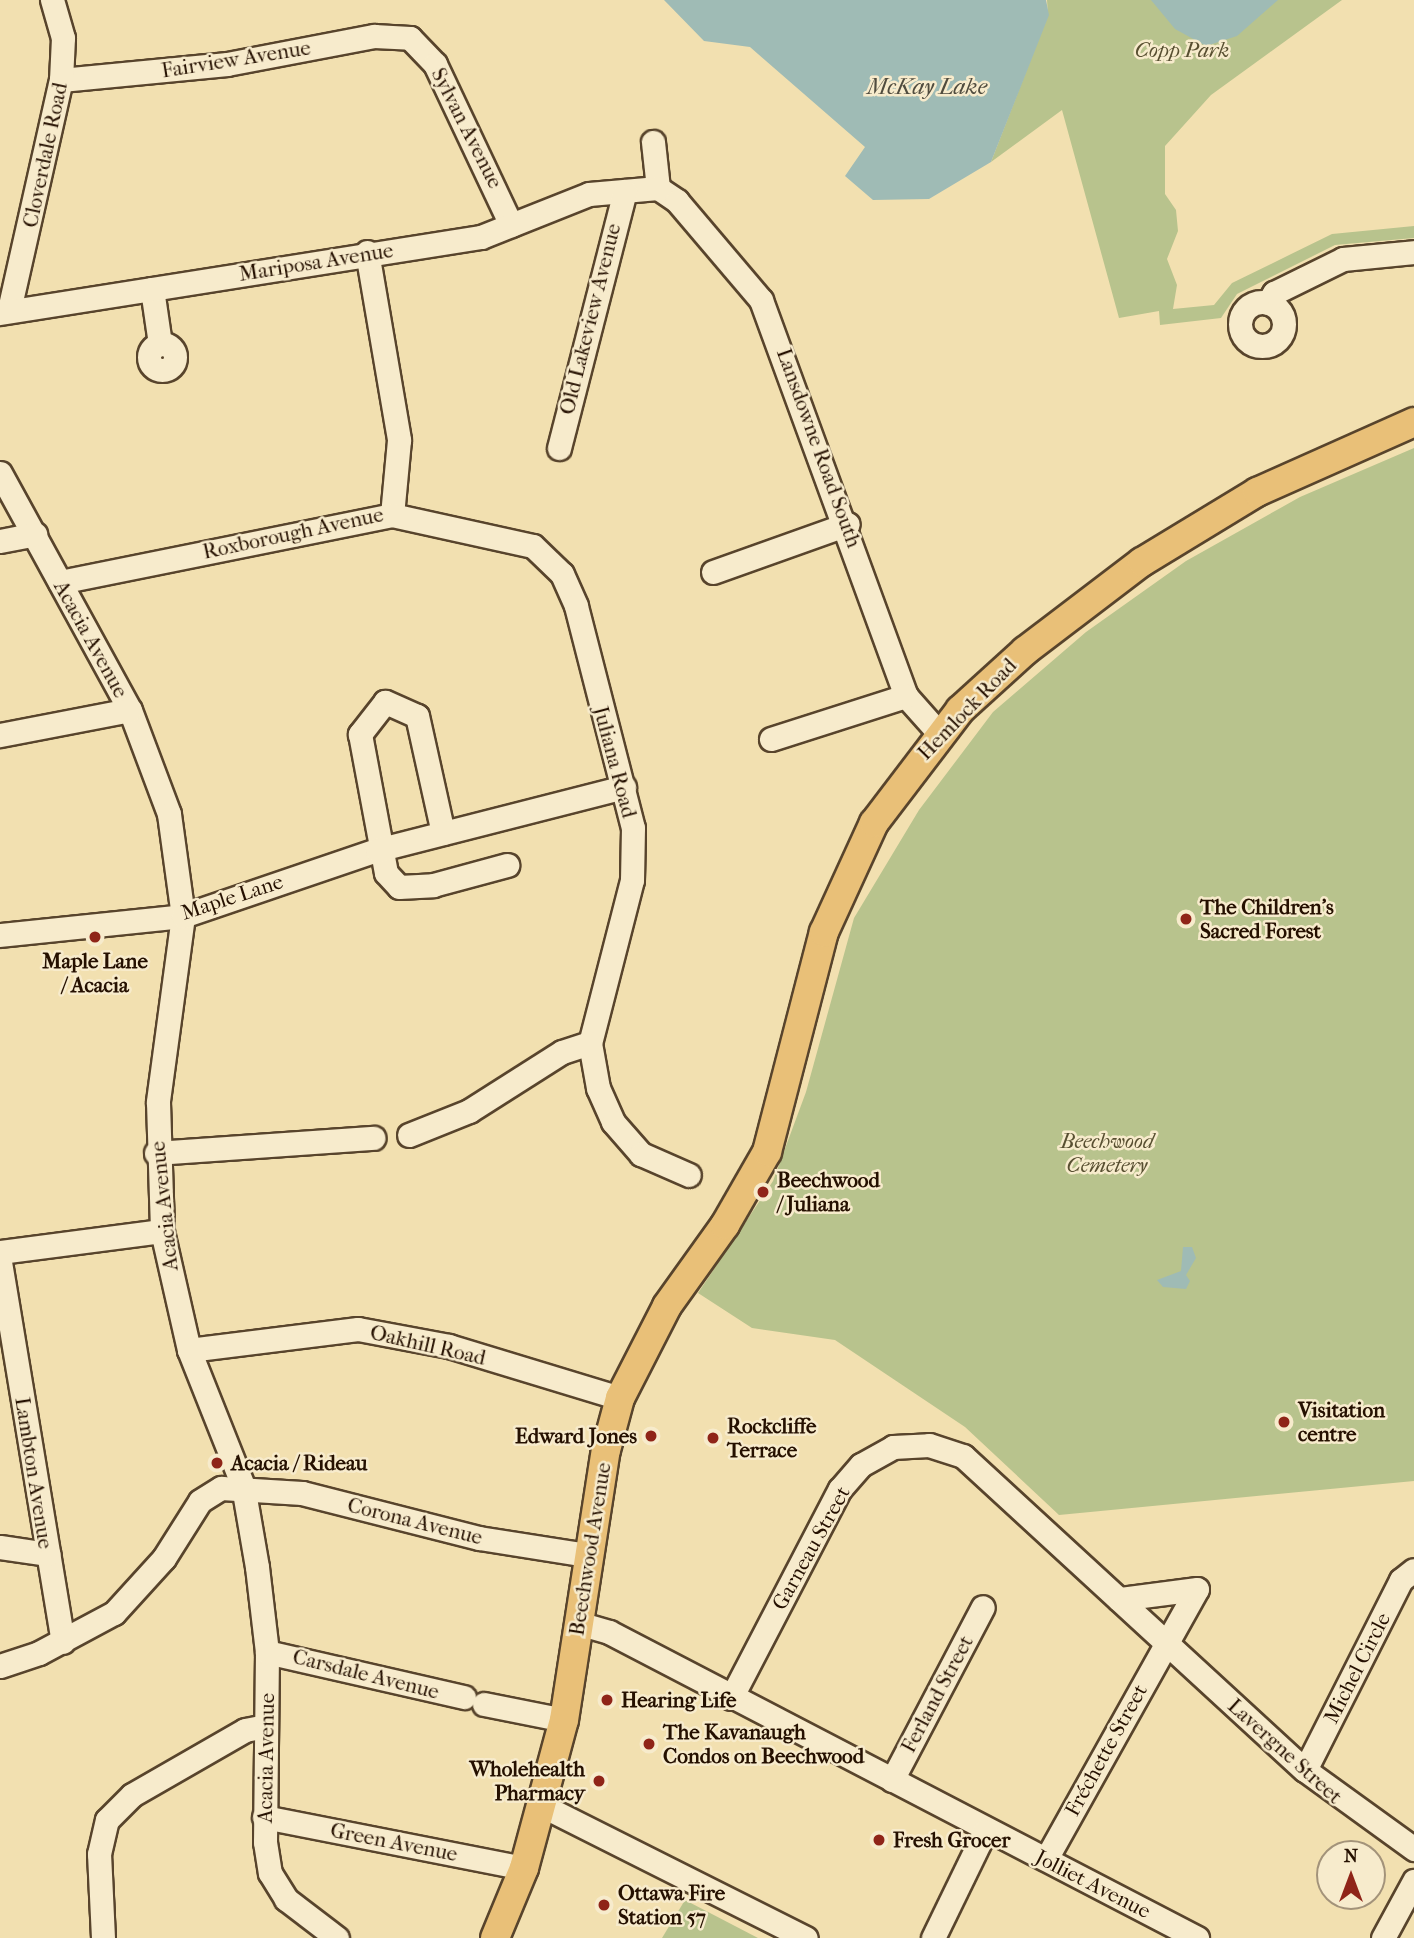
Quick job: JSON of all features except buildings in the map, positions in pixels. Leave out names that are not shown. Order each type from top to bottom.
[{"type":"main road","name":"Hemlock Road","points":[[749,1188],[785,1101],[824,932],[847,873],[901,779],[939,733],[1025,651],[1142,562],[1257,492],[1414,422]]},
{"type":"main road","name":"Beechwood Avenue","points":[[495,1938],[524,1868],[543,1806],[564,1720],[588,1555],[620,1398],[667,1306],[749,1188]]},
{"type":"street","name":"Cloverdale Road","points":[[5,311],[61,80],[63,38],[52,0]]},
{"type":"street","name":"Fairview Avenue","points":[[61,80],[228,64],[374,36],[410,38]]},
{"type":"street","name":"Sylvan Avenue","points":[[410,38],[435,64],[511,225]]},
{"type":"street","points":[[625,191],[658,188],[653,142]]},
{"type":"street","name":"Lansdowne Road South","points":[[658,188],[686,210],[761,300],[848,524],[906,696],[939,733]]},
{"type":"street","name":"Mariposa Avenue","points":[[5,311],[367,252],[481,237],[575,197],[625,191]]},
{"type":"street","name":"Old Lakeview Avenue","points":[[559,448],[625,191]]},
{"type":"street","name":"Roxborough Avenue","points":[[60,582],[392,515],[399,440],[367,252]]},
{"type":"street","points":[[1268,303],[1275,293],[1343,259],[1414,253]]},
{"type":"street","points":[[152,289],[160,344]]},
{"type":"street","name":"Acacia Avenue","points":[[0,473],[130,710],[169,814],[183,916],[162,1053],[156,1153],[162,1231],[189,1349],[243,1486],[267,1651],[264,1817],[276,1885],[337,1938]]},
{"type":"street","name":"Juliana Road","points":[[392,515],[506,537],[533,546],[562,574],[624,787],[633,828],[632,880],[590,1043],[598,1088],[613,1122],[641,1154],[689,1175]]},
{"type":"street","points":[[713,572],[848,524]]},
{"type":"street","points":[[0,541],[35,534]]},
{"type":"street","points":[[771,739],[906,696]]},
{"type":"street","points":[[443,833],[417,716],[385,702],[360,734],[377,850],[399,887],[433,885],[507,865]]},
{"type":"street","points":[[0,735],[130,710]]},
{"type":"street","name":"Maple Lane","points":[[0,935],[183,916],[377,850],[624,787]]},
{"type":"street","points":[[409,1135],[469,1111],[562,1052],[590,1043]]},
{"type":"street","points":[[156,1153],[373,1138]]},
{"type":"street","points":[[0,1252],[162,1231]]},
{"type":"street","name":"Lambton Avenue","points":[[0,1262],[63,1642]]},
{"type":"street","name":"Oakhill Road","points":[[189,1349],[358,1329],[449,1346],[620,1398]]},
{"type":"street","name":"Lavergne Street","points":[[929,1445],[963,1456],[1305,1770],[1414,1849]]},
{"type":"street","name":"Garneau Street","points":[[731,1698],[840,1489],[861,1465],[893,1447],[929,1445]]},
{"type":"street","name":"Corona Avenue","points":[[0,1666],[63,1642],[132,1596],[206,1494],[243,1486],[302,1493],[479,1538],[588,1555]]},
{"type":"street","points":[[0,1547],[48,1554]]},
{"type":"street","name":"Michel Circle","points":[[1305,1770],[1401,1580],[1414,1570]]},
{"type":"street","points":[[1119,1599],[1197,1589],[1165,1641]]},
{"type":"street","name":"Ferland Street","points":[[892,1780],[983,1607]]},
{"type":"street","name":"Jolliet Avenue","points":[[578,1623],[608,1632],[985,1831],[1046,1859],[1197,1938]]},
{"type":"street","name":"Fréchette Street","points":[[1046,1859],[1165,1641]]},
{"type":"street","name":"Carsdale Avenue","points":[[267,1651],[564,1720]]},
{"type":"street","points":[[103,1938],[99,1854],[107,1820],[132,1795],[245,1730],[266,1726]]},
{"type":"street","points":[[543,1806],[806,1938]]},
{"type":"street","name":"Green Avenue","points":[[264,1817],[524,1868]]},
{"type":"street","points":[[933,1938],[985,1831]]},
{"type":"street","points":[[1383,1938],[1414,1881]]},
{"type":"green space","name":"Copp Park","points":[[1047,0],[1342,0],[1211,95],[1165,146],[1165,194],[1176,210],[1178,231],[1167,259],[1177,285],[1173,309],[1214,305],[1232,283],[1332,234],[1414,226],[1414,238],[1335,245],[1237,294],[1221,318],[1160,325],[1159,311],[1119,318],[1062,110],[991,162],[1048,15]]},
{"type":"green space","name":"Beechwood Cemetery","points":[[1414,448],[1414,1481],[1059,1515],[965,1427],[835,1340],[752,1328],[698,1293],[773,1181],[806,1092],[854,918],[919,810],[993,712],[1086,632],[1186,561],[1300,497]]},
{"type":"green space","points":[[685,1900],[758,1938],[662,1938]]},
{"type":"water","name":"McKay Lake","points":[[664,0],[1046,0],[1049,15],[991,162],[929,199],[873,200],[845,176],[865,147],[750,47],[704,41]]},
{"type":"water","points":[[1151,0],[1278,0],[1237,36],[1206,46],[1175,29]]},
{"type":"water","points":[[1183,1247],[1192,1247],[1196,1258],[1186,1275],[1190,1281],[1186,1289],[1163,1287],[1157,1280],[1181,1271]]},
{"type":"place","name":"The Children's Sacred Forest","points":[[1186,919]]},
{"type":"place","name":"Maple Lane / Acacia","points":[[95,937]]},
{"type":"place","name":"Beechwood / Juliana","points":[[763,1192]]},
{"type":"place","name":"Visitation centre","points":[[1284,1422]]},
{"type":"place","name":"Edward Jones","points":[[651,1436]]},
{"type":"place","name":"Rockcliffe Terrace","points":[[713,1438]]},
{"type":"place","name":"Acacia / Rideau","points":[[217,1463]]},
{"type":"place","name":"Hearing Life","points":[[607,1700]]},
{"type":"place","name":"The Kavanaugh Condos on Beechwood","points":[[649,1744]]},
{"type":"place","name":"Wholehealth Pharmacy","points":[[599,1781]]},
{"type":"place","name":"Fresh Grocer","points":[[879,1840]]},
{"type":"place","name":"Ottawa Fire Station 57","points":[[604,1905]]}]
